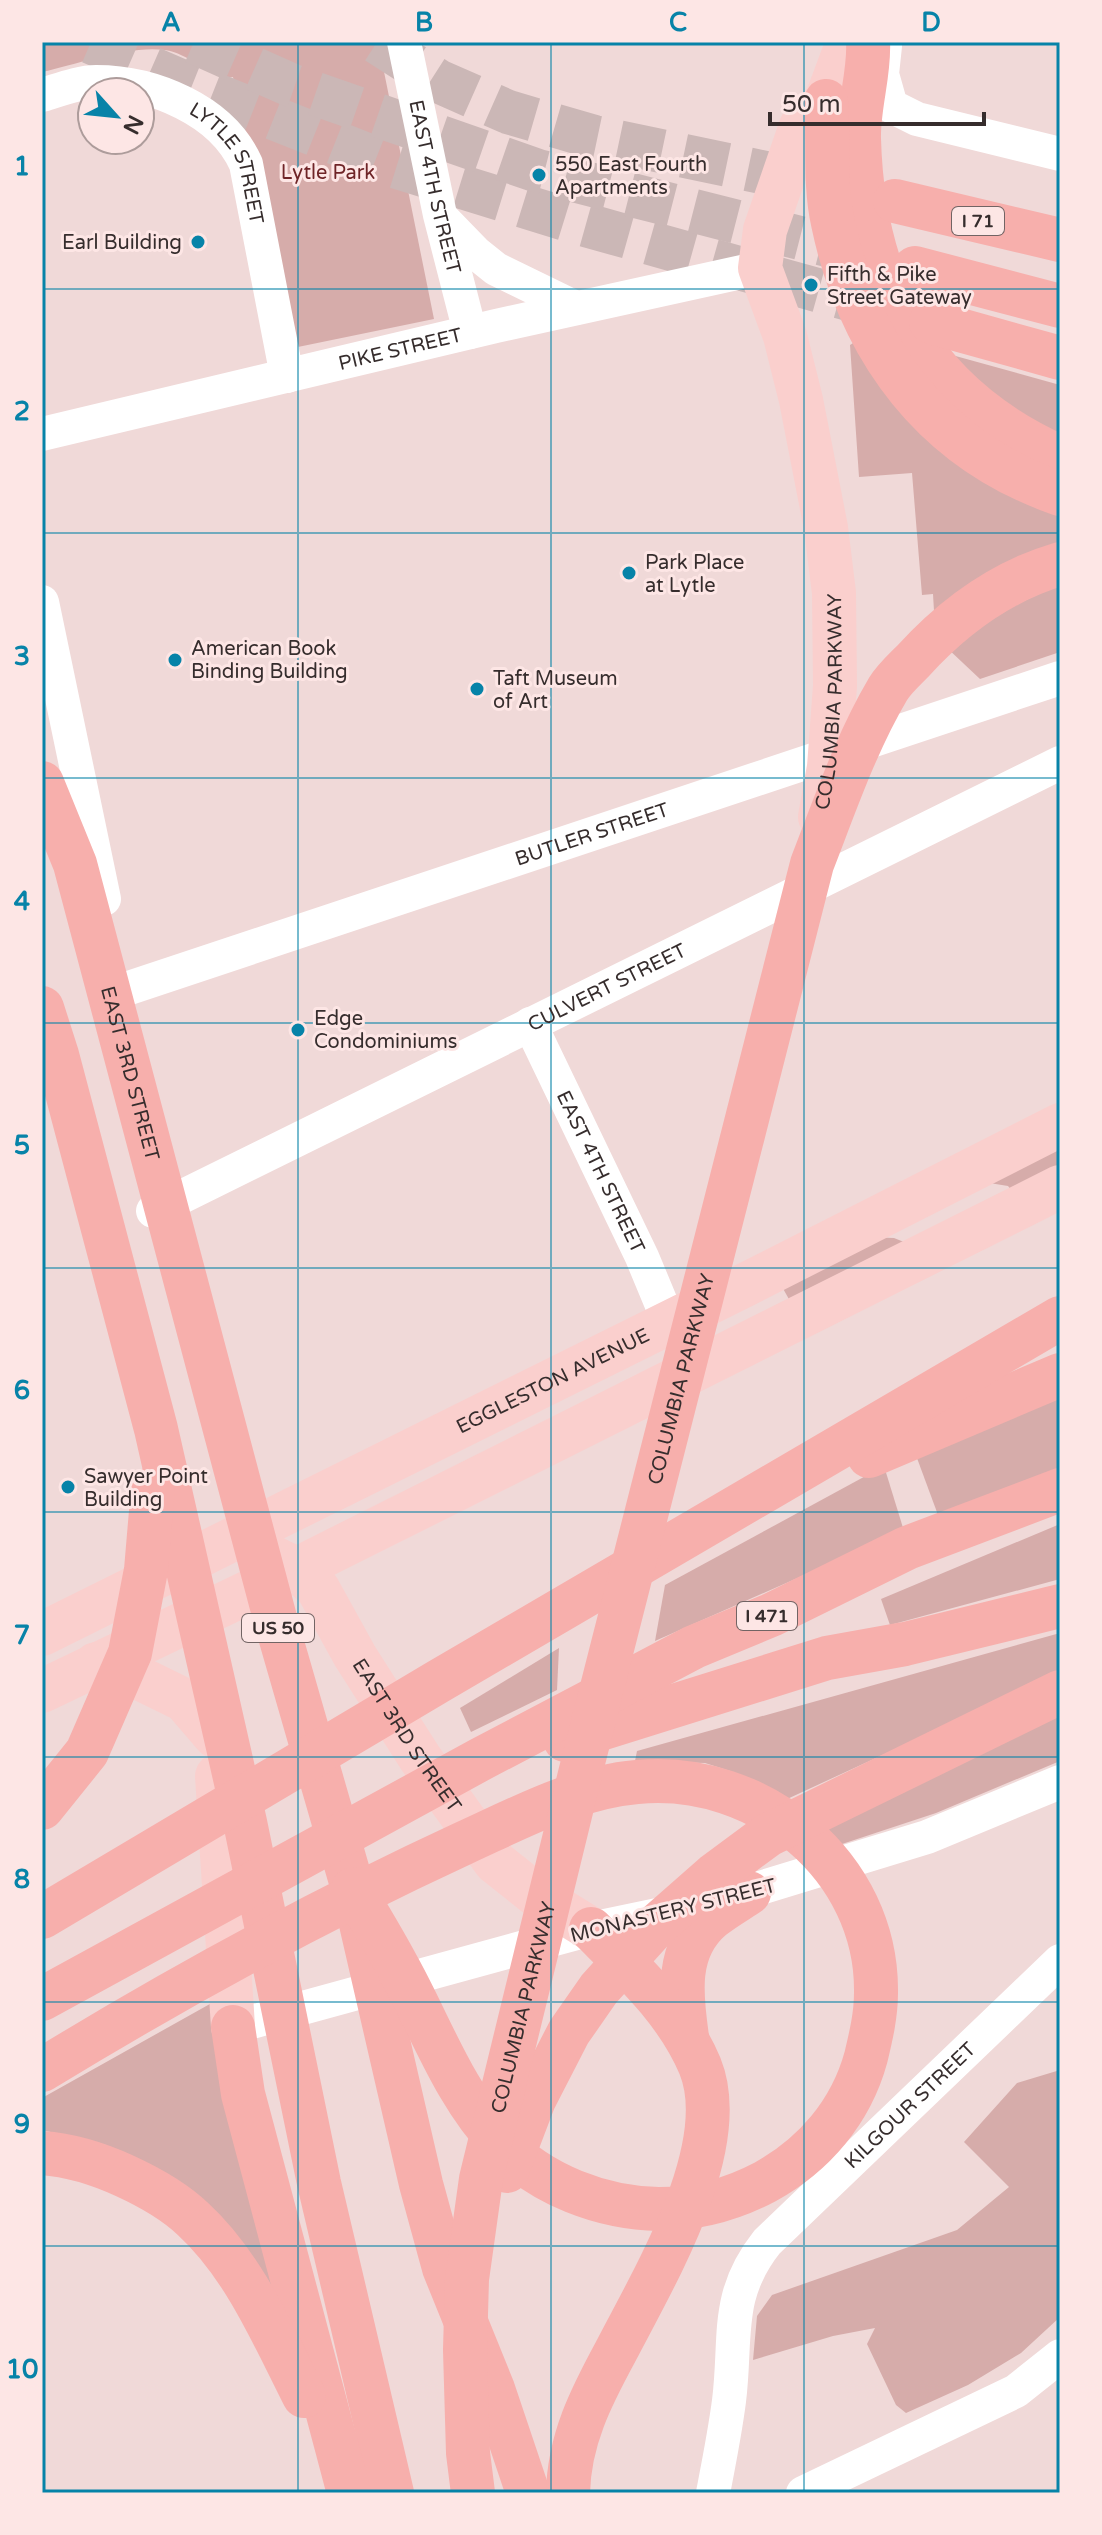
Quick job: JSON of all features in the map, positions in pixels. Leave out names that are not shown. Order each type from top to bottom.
[{"type":"highway","points":[[868,42],[859,137],[863,194],[878,264],[898,310],[928,358],[959,394],[995,422],[1060,457]]},
{"type":"highway","points":[[826,101],[832,222],[847,274],[885,357],[903,385],[957,439],[992,465],[1060,494]]},
{"type":"highway","name":"I 71","points":[[895,201],[1060,240]]},
{"type":"highway","points":[[915,268],[1060,306]]},
{"type":"highway","points":[[931,322],[1060,358]]},
{"type":"highway","points":[[812,864],[854,756],[890,686],[928,644],[973,606],[1009,585],[1060,564]]},
{"type":"highway","name":"US 50","points":[[42,783],[75,864],[276,1622],[353,1889],[421,2184],[444,2268],[493,2389],[528,2493]]},
{"type":"highway","name":"COLUMBIA PARKWAY","points":[[473,2493],[468,2453],[465,2350],[467,2279],[481,2179],[572,1805],[812,864]]},
{"type":"highway","points":[[42,1008],[156,1429],[245,1822],[319,2183],[390,2485]]},
{"type":"highway","points":[[42,1917],[1060,1318]]},
{"type":"highway","points":[[594,1590],[783,1502],[874,1453],[1060,1375]]},
{"type":"highway","points":[[42,1808],[87,1752],[130,1653],[152,1523],[156,1429]]},
{"type":"highway","name":"I 471","points":[[42,1999],[481,1759],[694,1647],[771,1615],[907,1548],[1060,1490]]},
{"type":"highway","points":[[481,1759],[586,1735],[827,1658],[905,1644],[1060,1606]]},
{"type":"highway","points":[[467,2279],[534,2100],[569,2032],[599,1989],[656,1926],[714,1875],[768,1835],[1060,1692]]},
{"type":"highway","points":[[42,2070],[147,2006],[414,1866],[565,1799],[599,1788],[634,1782],[670,1781],[701,1784],[750,1800],[785,1821],[816,1848],[845,1884],[867,1932],[875,1971],[871,2036],[860,2076],[841,2113],[813,2147],[789,2168],[754,2188],[719,2201],[671,2209],[606,2203],[582,2195],[520,2160],[484,2122],[451,2072],[400,1970],[353,1889]]},
{"type":"highway","points":[[688,2043],[681,1991],[683,1966],[694,1942],[710,1920],[749,1893]]},
{"type":"highway","points":[[568,2493],[569,2464],[579,2427],[661,2263],[701,2167],[707,2095],[701,2068],[688,2043],[646,1984],[591,1929]]},
{"type":"highway","points":[[233,2027],[243,2094],[347,2485]]},
{"type":"highway","points":[[42,2153],[101,2165],[155,2190],[193,2219],[231,2264],[258,2308],[347,2485]]},
{"type":"main road","points":[[760,268],[765,230],[801,126],[826,101],[848,42]]},
{"type":"main road","name":"COLUMBIA PARKWAY","points":[[760,268],[785,336],[826,528],[834,593],[835,686],[829,767],[812,864]]},
{"type":"main road","name":"EGGLESTON AVENUE","points":[[42,1634],[1060,1125]]},
{"type":"main road","points":[[42,1691],[297,1569],[1060,1187]]},
{"type":"main road","name":"EAST 3RD STREET","points":[[233,2027],[215,1736],[219,1606],[234,1539],[297,1569],[318,1589],[355,1656],[420,1758],[495,1862],[539,1897],[591,1929]]},
{"type":"main road","points":[[96,1664],[131,1674],[184,1700],[215,1736]]},
{"type":"street","name":"EAST 4TH STREET","points":[[404,42],[440,215],[470,332]]},
{"type":"street","points":[[885,42],[882,74],[891,106],[917,119],[1060,154]]},
{"type":"street","name":"LYTLE STREET","points":[[42,95],[93,82],[139,85],[165,93],[230,136],[246,164],[287,376]]},
{"type":"street","points":[[440,215],[496,269],[576,308]]},
{"type":"street","name":"PIKE STREET","points":[[42,434],[470,332],[760,268]]},
{"type":"street","name":"EAST 3RD STREET","points":[[42,602],[123,990],[153,1211],[181,1346],[234,1539]]},
{"type":"street","name":"BUTLER STREET","points":[[123,990],[1058,683]]},
{"type":"street","name":"CULVERT STREET","points":[[153,1211],[1060,763]]},
{"type":"street","name":"EAST 4TH STREET","points":[[530,1024],[642,1257],[669,1322]]},
{"type":"street","name":"MONASTERY STREET","points":[[233,2027],[591,1929],[749,1893],[927,1837],[1060,1782]]},
{"type":"street","name":"KILGOUR STREET","points":[[713,2493],[729,2400],[736,2308],[741,2284],[760,2250],[1060,1961]]},
{"type":"street","points":[[803,2493],[1016,2391],[1060,2356]]},
{"type":"green space","name":"Lytle Park","points":[[42,42],[378,42],[434,319],[293,348],[288,341],[233,77],[217,74],[174,52],[151,49],[120,53],[42,72]]},
{"type":"green space","points":[[858,340],[1060,506],[1060,550],[934,611],[933,594],[922,595],[912,473],[859,477],[850,345]]},
{"type":"green space","points":[[941,352],[1060,385],[1060,440],[1031,427]]},
{"type":"green space","points":[[1060,584],[1060,652],[980,679],[946,647],[977,623]]},
{"type":"green space","points":[[1060,1140],[1060,1168],[1012,1191],[1008,1186],[977,1181]]},
{"type":"green space","points":[[865,1237],[894,1238],[904,1242],[790,1301],[777,1278]]},
{"type":"green space","points":[[1060,1385],[1060,1470],[938,1515],[914,1450]]},
{"type":"green space","points":[[884,1466],[904,1531],[655,1641],[665,1585]]},
{"type":"green space","points":[[1060,1524],[1060,1579],[890,1625],[881,1599]]},
{"type":"green space","points":[[1060,1633],[1060,1673],[785,1800],[730,1771],[705,1763],[635,1761],[637,1751]]},
{"type":"green space","points":[[559,1648],[557,1690],[471,1732],[460,1708]]},
{"type":"green space","points":[[1060,1711],[1060,1761],[936,1813],[839,1845],[818,1832]]},
{"type":"green space","points":[[217,2000],[282,2294],[106,2145],[42,2130],[42,2098]]},
{"type":"green space","points":[[1060,2070],[1060,2317],[1021,2353],[968,2385],[906,2413],[896,2405],[867,2344],[875,2328],[833,2336],[753,2360],[757,2316],[772,2295],[957,2230],[1009,2187],[964,2142],[1017,2083]]},
{"type":"tunnel","points":[[91,42],[394,166],[575,222],[888,310]]},
{"type":"tunnel","points":[[194,42],[293,86],[538,171],[874,257]]},
{"type":"tunnel","points":[[377,42],[438,81],[508,112],[594,137],[866,194]]},
{"type":"place","name":"550 East Fourth Apartments","points":[[539,175]]},
{"type":"place","name":"Earl Building","points":[[198,242]]},
{"type":"place","name":"Fifth & Pike Street Gateway","points":[[811,285]]},
{"type":"place","name":"Park Place at Lytle","points":[[629,573]]},
{"type":"place","name":"American Book Binding Building","points":[[175,660]]},
{"type":"place","name":"Taft Museum of Art","points":[[477,689]]},
{"type":"place","name":"Edge Condominiums","points":[[298,1030]]},
{"type":"place","name":"Sawyer Point Building","points":[[68,1487]]}]
